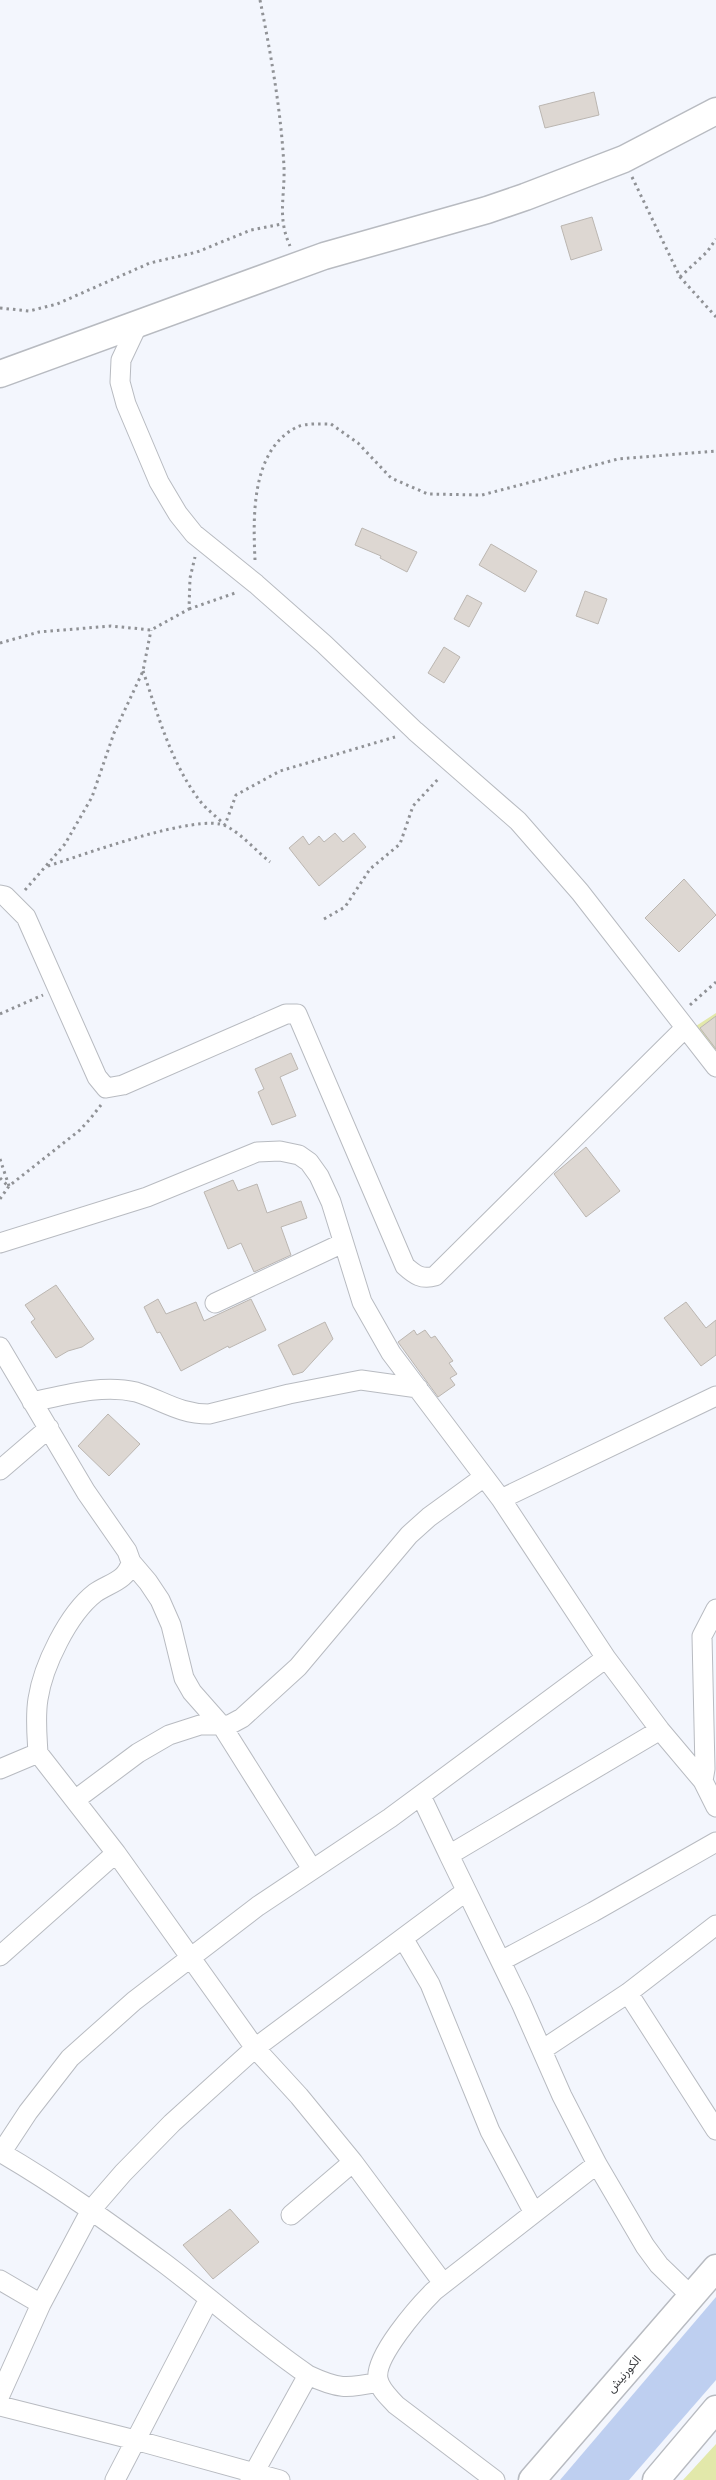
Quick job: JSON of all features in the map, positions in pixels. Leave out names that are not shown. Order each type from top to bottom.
[{"type":"street","points":[[0,374],[301,264],[366,243],[487,210],[624,158],[716,111]]},
{"type":"street","points":[[138,324],[121,360],[120,382],[126,404],[159,482],[178,514],[200,540],[256,584],[336,655],[415,732],[518,820],[580,892],[716,1067]]},
{"type":"street","points":[[6,899],[26,917],[97,1077],[106,1088],[123,1084],[286,1014],[297,1014],[304,1025],[405,1266],[416,1276],[427,1278],[435,1276],[681,1022]]},
{"type":"street","points":[[0,1243],[147,1197],[257,1152],[280,1151],[299,1155],[309,1162],[319,1176],[331,1202],[362,1302],[376,1329],[501,1499],[606,1658],[660,1730],[703,1781],[716,1808]]},
{"type":"street","points":[[215,1303],[343,1243]]},
{"type":"street","points":[[0,1347],[86,1492],[127,1551],[131,1562],[160,1600],[171,1625],[184,1678],[192,1692],[222,1726],[312,1869]]},
{"type":"street","points":[[32,1402],[83,1392],[120,1390],[150,1397],[174,1409],[196,1414],[209,1414],[298,1392],[361,1380],[418,1388]]},
{"type":"street","points":[[501,1499],[716,1396]]},
{"type":"street","points":[[0,1470],[49,1428]]},
{"type":"street","points":[[75,1800],[138,1753],[169,1735],[200,1725],[222,1726],[242,1718],[298,1666],[409,1536],[437,1511],[484,1477]]},
{"type":"street","points":[[131,1562],[126,1575],[94,1594],[82,1606],[51,1656],[42,1679],[38,1700],[36,1720],[38,1752],[116,1853],[256,2048],[299,2096],[353,2162],[443,2283]]},
{"type":"street","points":[[703,1781],[710,1720],[702,1636],[716,1609]]},
{"type":"street","points":[[378,2382],[349,2389],[330,2385],[308,2375],[91,2210],[0,2153],[28,2112],[70,2058],[96,2033],[189,1957],[312,1869],[421,1796],[606,1658]]},
{"type":"street","points":[[449,1855],[660,1730]]},
{"type":"street","points":[[0,1769],[38,1752]]},
{"type":"street","points":[[421,1796],[597,2164],[645,2246],[659,2265],[691,2296]]},
{"type":"street","points":[[501,1961],[593,1912],[716,1842]]},
{"type":"street","points":[[0,1956],[116,1853]]},
{"type":"street","points":[[0,2395],[41,2304],[91,2210],[172,2123],[256,2048],[466,1892]]},
{"type":"street","points":[[542,2050],[628,1993],[716,1925]]},
{"type":"street","points":[[404,1938],[430,1984],[490,2131],[534,2213]]},
{"type":"street","points":[[628,1993],[716,2130]]},
{"type":"street","points":[[291,2215],[353,2162]]},
{"type":"street","points":[[495,2480],[396,2404],[382,2390],[378,2382],[378,2370],[399,2332],[413,2313],[443,2283],[597,2164]]},
{"type":"street","name":"الكورنيش","points":[[532,2480],[716,2268]]},
{"type":"street","points":[[0,2280],[41,2304]]},
{"type":"street","points":[[115,2480],[209,2299]]},
{"type":"street","points":[[251,2477],[308,2375]]},
{"type":"street","points":[[0,2406],[135,2440],[251,2477],[280,2480]]},
{"type":"street","points":[[656,2480],[716,2409]]},
{"type":"path","points":[[260,0],[277,92],[284,168],[282,224],[301,264]]},
{"type":"path","points":[[624,158],[680,277],[716,317]]},
{"type":"path","points":[[0,308],[29,310],[57,304],[150,263],[196,252],[251,230],[282,224]]},
{"type":"path","points":[[680,277],[707,252],[716,239]]},
{"type":"path","points":[[0,643],[39,632],[111,626],[151,630],[190,609],[256,584],[256,499],[261,473],[278,439],[298,426],[331,424],[358,443],[391,478],[428,494],[482,495],[618,459],[716,451]]},
{"type":"path","points":[[190,609],[190,578],[200,540]]},
{"type":"path","points":[[6,899],[46,867],[65,844],[92,797],[114,733],[143,671],[151,630]]},
{"type":"path","points":[[143,671],[161,724],[180,769],[200,801],[225,825],[270,862]]},
{"type":"path","points":[[225,825],[236,796],[280,771],[415,732]]},
{"type":"path","points":[[324,920],[345,907],[370,869],[400,844],[413,806],[453,764]]},
{"type":"path","points":[[46,867],[153,834],[197,824],[225,825]]},
{"type":"path","points":[[681,1022],[716,982]]},
{"type":"path","points":[[0,1014],[58,989]]},
{"type":"path","points":[[0,1199],[9,1186],[90,1120],[103,1101],[106,1088]]},
{"type":"path","points":[[0,1159],[9,1186]]},
{"type":"path","points":[[0,1178],[9,1186]]},
{"type":"green space","points":[[716,1013],[716,1052],[696,1026]]},
{"type":"green space","points":[[716,2444],[716,2480],[683,2480]]},
{"type":"water","points":[[716,2297],[716,2380],[629,2480],[560,2480]]},
{"type":"building","points":[[594,92],[599,115],[545,128],[539,106]]},
{"type":"building","points":[[592,217],[602,250],[571,260],[561,226]]},
{"type":"building","points":[[362,528],[417,552],[407,572],[380,558],[381,556],[355,545]]},
{"type":"building","points":[[491,544],[537,571],[525,592],[479,565]]},
{"type":"building","points":[[585,591],[607,599],[598,624],[576,616]]},
{"type":"building","points":[[467,595],[482,603],[469,627],[454,619]]},
{"type":"building","points":[[444,647],[460,657],[444,683],[428,673]]},
{"type":"building","points":[[335,833],[343,842],[354,833],[366,847],[319,886],[289,848],[303,836],[309,845],[319,836],[324,842]]},
{"type":"building","points":[[684,879],[716,915],[679,952],[645,918]]},
{"type":"building","points":[[716,1016],[716,1049],[700,1028]]},
{"type":"building","points":[[291,1053],[298,1069],[280,1077],[296,1116],[272,1125],[258,1092],[264,1089],[255,1069]]},
{"type":"building","points":[[586,1147],[620,1191],[586,1217],[554,1174]]},
{"type":"building","points":[[233,1180],[238,1191],[257,1184],[267,1213],[301,1201],[307,1218],[281,1227],[291,1255],[254,1272],[241,1243],[228,1249],[204,1192]]},
{"type":"building","points":[[56,1285],[94,1339],[82,1347],[68,1351],[56,1358],[31,1322],[35,1319],[25,1305]]},
{"type":"building","points":[[158,1299],[166,1314],[196,1302],[204,1321],[251,1299],[266,1330],[229,1348],[228,1346],[181,1371],[160,1332],[157,1333],[144,1307]]},
{"type":"building","points":[[686,1302],[706,1328],[716,1320],[716,1355],[701,1366],[664,1318]]},
{"type":"building","points":[[325,1322],[333,1339],[303,1372],[293,1375],[278,1345]]},
{"type":"building","points":[[414,1330],[417,1335],[425,1330],[431,1338],[435,1336],[453,1361],[449,1363],[457,1374],[450,1378],[455,1385],[438,1397],[398,1342]]},
{"type":"building","points":[[108,1414],[140,1444],[109,1476],[78,1446]]},
{"type":"building","points":[[230,2209],[259,2242],[213,2279],[183,2245]]}]
